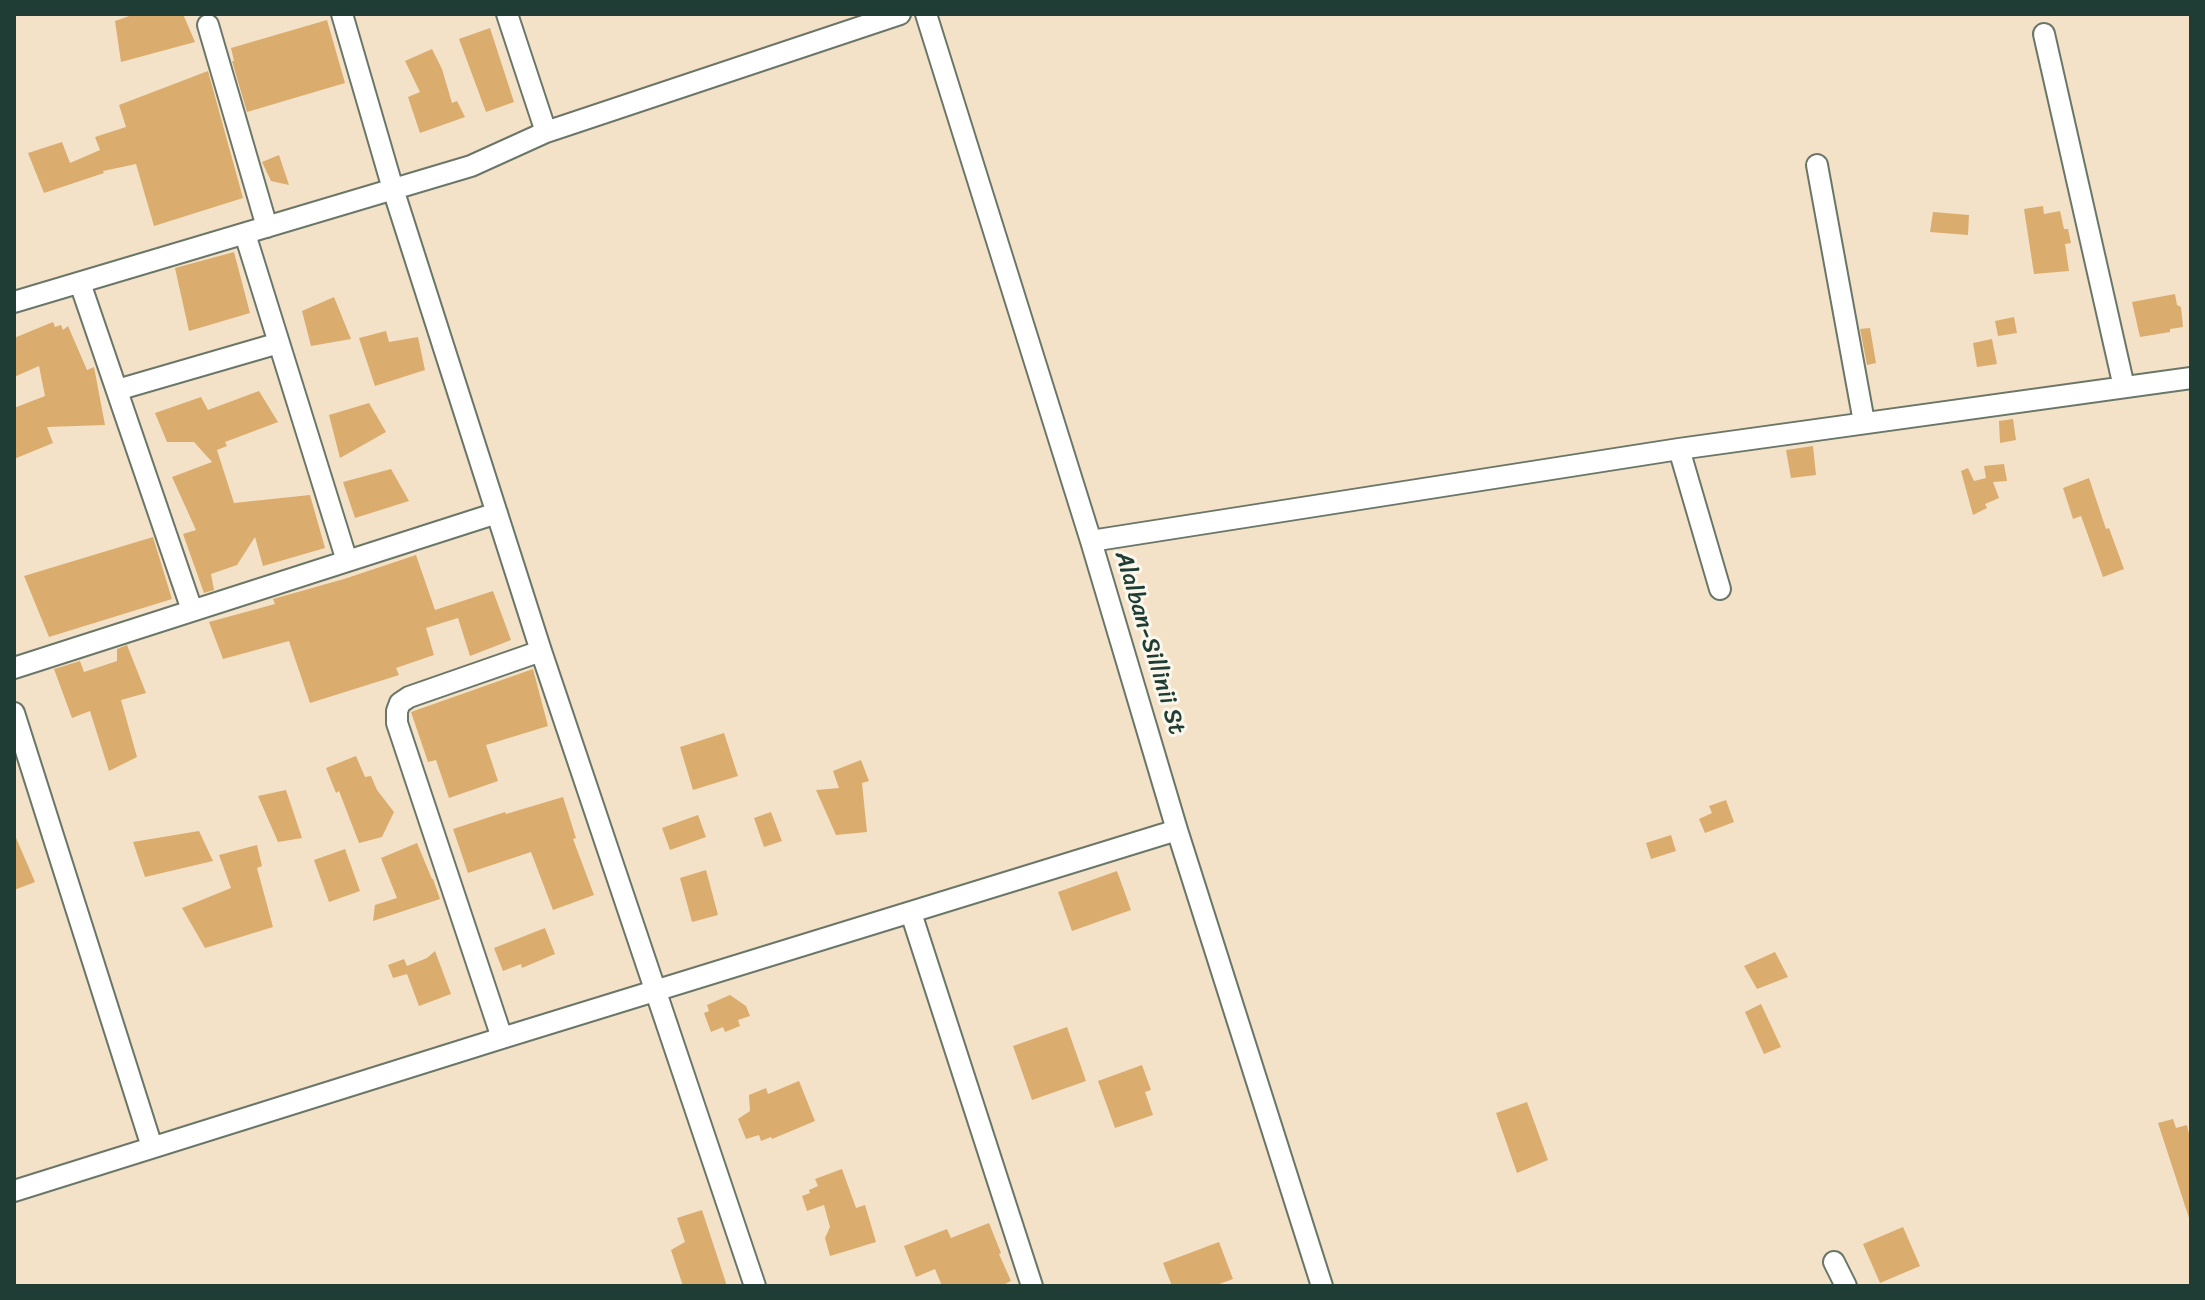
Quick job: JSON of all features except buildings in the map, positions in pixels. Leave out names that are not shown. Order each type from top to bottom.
[{"type":"street","points":[[342,14],[393,189],[541,651],[755,1286]]},
{"type":"street","points":[[507,14],[546,132]]},
{"type":"street","points":[[14,302],[471,166],[546,132],[900,14]]},
{"type":"street","name":"Alalban-Sillinii St","points":[[926,14],[1091,541],[1177,830],[1322,1286]]},
{"type":"street","points":[[208,25],[267,227]]},
{"type":"street","points":[[2044,34],[2124,387]]},
{"type":"street","points":[[1817,165],[1864,422]]},
{"type":"street","points":[[245,234],[347,561]]},
{"type":"street","points":[[80,283],[192,610]]},
{"type":"street","points":[[117,390],[279,343]]},
{"type":"street","points":[[1091,541],[1679,449],[2191,378]]},
{"type":"street","points":[[1679,449],[1720,589]]},
{"type":"street","points":[[14,668],[497,513]]},
{"type":"street","points":[[502,1038],[397,723],[397,711],[400,703],[409,697],[541,651]]},
{"type":"street","points":[[14,713],[152,1147]]},
{"type":"street","points":[[14,1191],[1177,830]]},
{"type":"street","points":[[911,913],[1032,1286]]},
{"type":"street","points":[[1834,1262],[1846,1286]]}]
